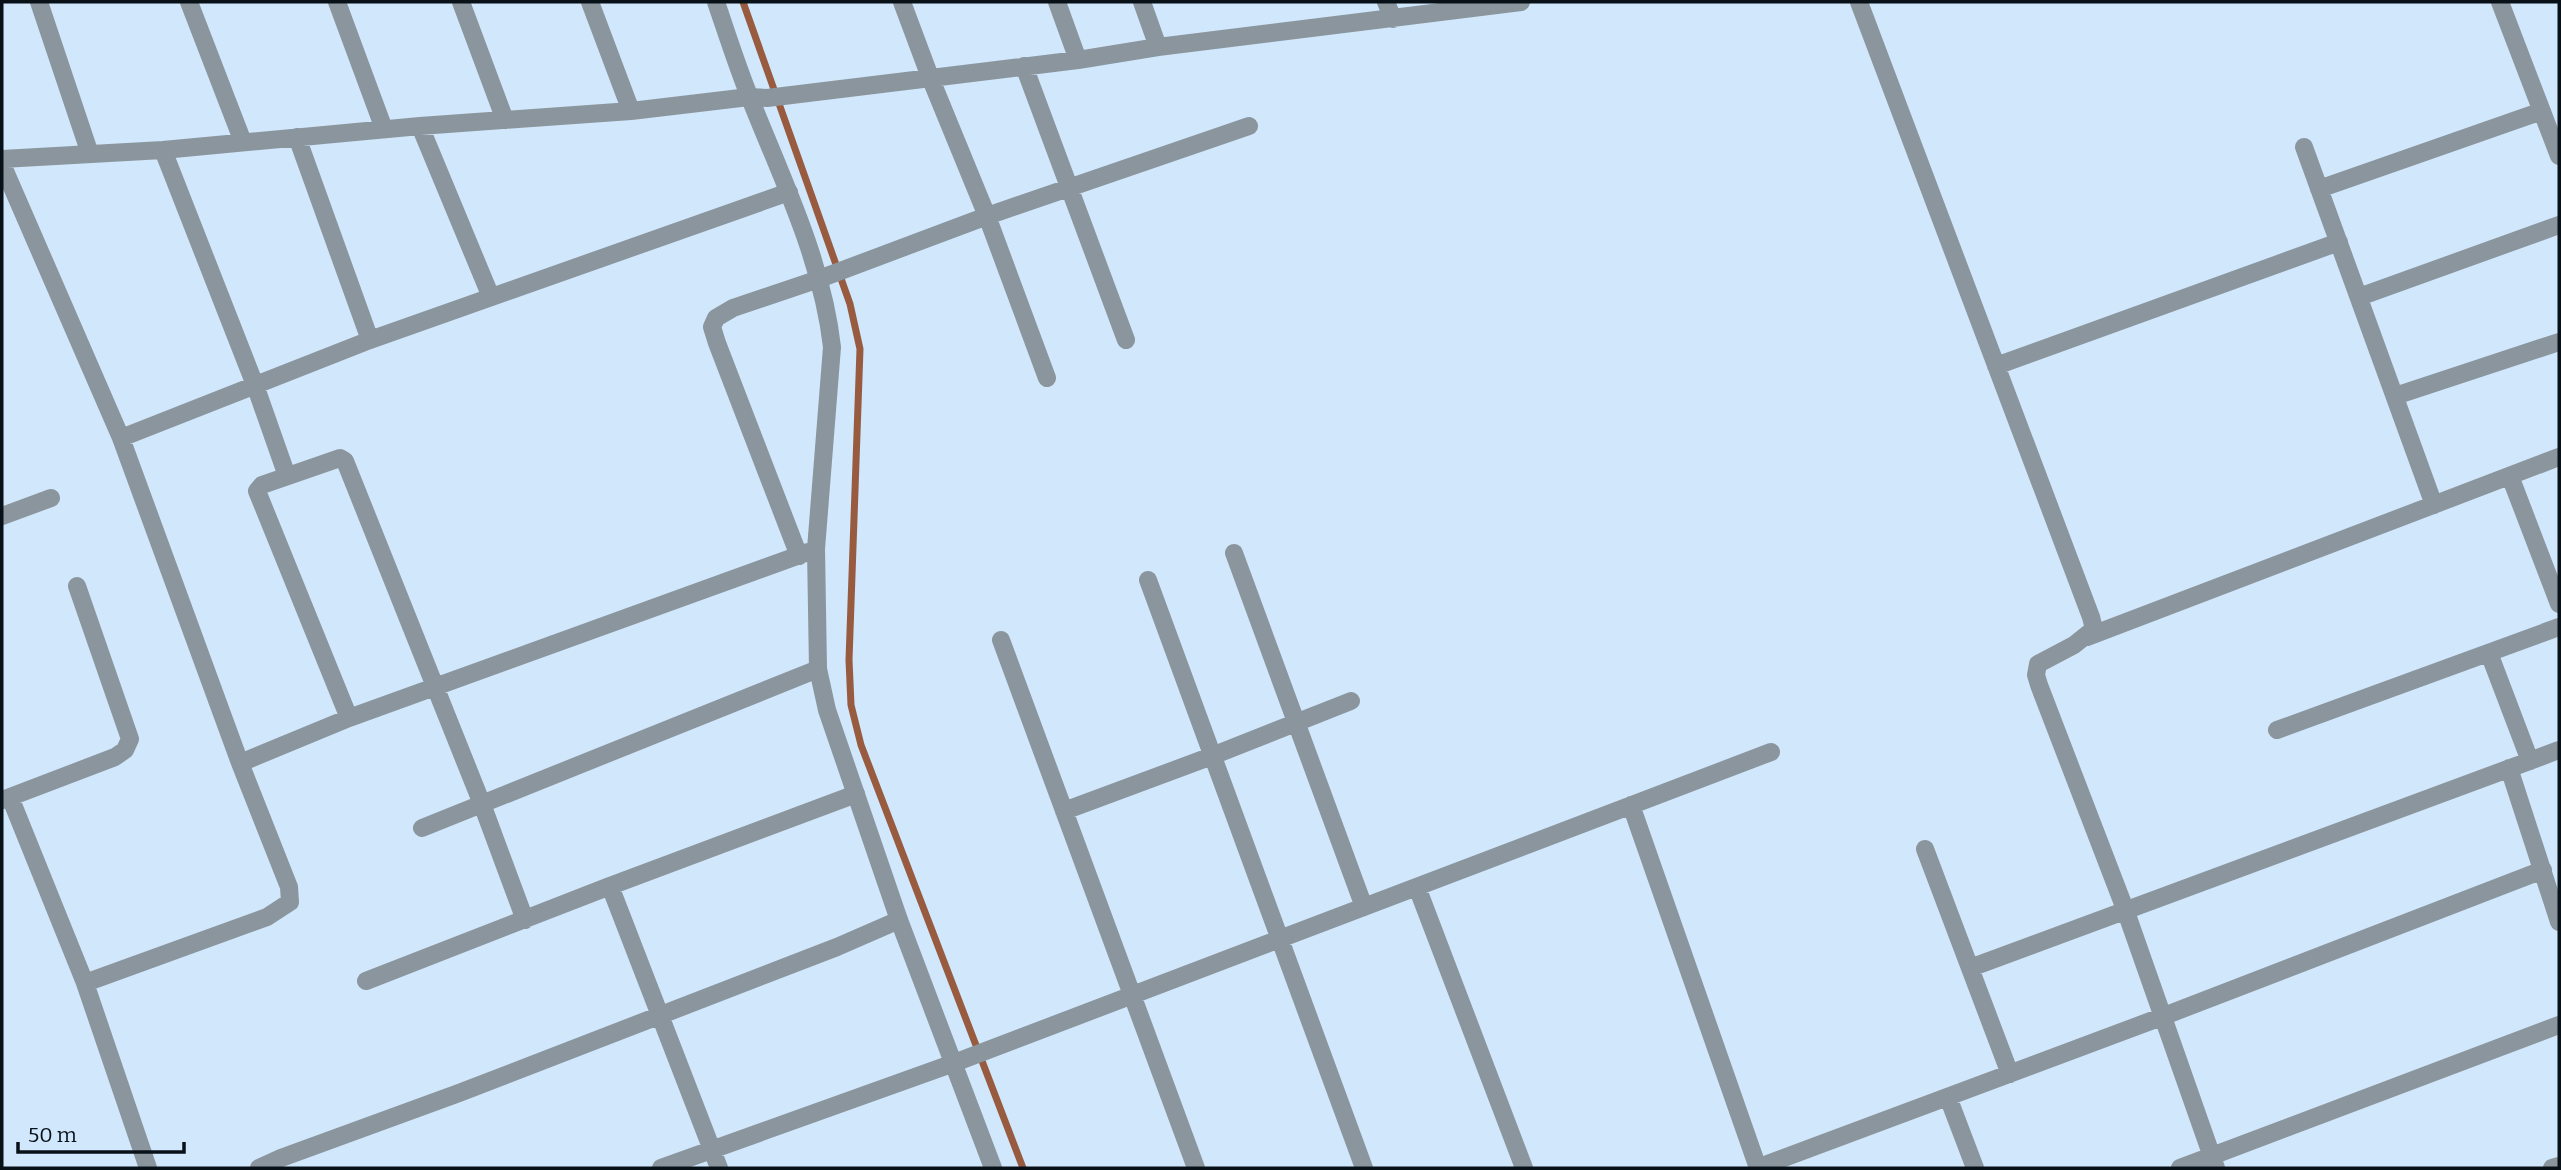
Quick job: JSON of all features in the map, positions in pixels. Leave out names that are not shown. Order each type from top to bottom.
[{"type":"street","points":[[39,2],[90,154]]},
{"type":"street","points":[[190,2],[243,142]]},
{"type":"street","points":[[337,2],[384,129]]},
{"type":"street","points":[[461,2],[505,120]]},
{"type":"street","points":[[590,2],[631,111]]},
{"type":"street","points":[[716,2],[758,97],[829,316],[832,347],[807,552],[818,669],[827,710],[899,920],[993,1168]]},
{"type":"street","points":[[902,2],[988,216],[1047,378]]},
{"type":"street","points":[[1057,2],[1078,60]]},
{"type":"street","points":[[1142,2],[1158,47]]},
{"type":"street","points":[[1386,2],[1393,19]]},
{"type":"street","points":[[2,159],[163,150],[384,129],[631,111],[1078,60],[1158,47],[1521,2]]},
{"type":"street","points":[[1859,2],[2091,617],[2094,629],[2087,637]]},
{"type":"street","points":[[2500,2],[2559,156]]},
{"type":"street","points":[[1024,66],[1126,340]]},
{"type":"street","points":[[2319,188],[2542,111]]},
{"type":"street","points":[[420,126],[491,297]]},
{"type":"street","points":[[807,552],[712,327],[716,318],[723,312],[988,216],[1249,126]]},
{"type":"street","points":[[297,137],[370,340]]},
{"type":"street","points":[[2304,148],[2434,505]]},
{"type":"street","points":[[163,150],[255,384],[287,475]]},
{"type":"street","points":[[2,164],[121,438],[240,763],[289,887],[290,902],[267,917],[85,983]]},
{"type":"street","points":[[121,438],[370,340],[789,192]]},
{"type":"street","points":[[2359,297],[2559,225]]},
{"type":"street","points":[[1996,366],[2339,242]]},
{"type":"street","points":[[2395,396],[2559,342]]},
{"type":"street","points":[[2214,1162],[2125,909],[2036,675],[2038,664],[2087,637],[2559,457]]},
{"type":"street","points":[[349,718],[257,494],[262,485],[340,458],[345,461],[482,804],[525,920]]},
{"type":"street","points":[[2510,476],[2559,604]]},
{"type":"street","points":[[2,516],[51,498]]},
{"type":"street","points":[[240,763],[349,718],[807,552]]},
{"type":"street","points":[[1234,553],[1364,907]]},
{"type":"street","points":[[1148,580],[1278,940],[1364,1168]]},
{"type":"street","points":[[77,586],[130,739],[125,750],[115,757],[6,799],[85,983],[148,1168]]},
{"type":"street","points":[[2277,730],[2559,627]]},
{"type":"street","points":[[1001,640],[1196,1168]]},
{"type":"street","points":[[2489,653],[2530,761]]},
{"type":"street","points":[[422,828],[818,669]]},
{"type":"street","points":[[1064,811],[1351,701]]},
{"type":"street","points":[[1970,968],[2559,750]]},
{"type":"street","points":[[661,1168],[954,1063],[1771,751]]},
{"type":"street","points":[[2509,768],[2559,922]]},
{"type":"street","points":[[366,981],[856,794]]},
{"type":"street","points":[[1631,805],[1757,1168],[2164,1016],[2543,870]]},
{"type":"street","points":[[1925,849],[2010,1074]]},
{"type":"street","points":[[610,886],[719,1168]]},
{"type":"street","points":[[1417,887],[1524,1168]]},
{"type":"street","points":[[259,1168],[837,947],[899,920]]},
{"type":"street","points":[[2180,1168],[2214,1162],[2559,1025]]},
{"type":"street","points":[[1948,1097],[1975,1168]]},
{"type":"street","points":[[2552,1168],[2559,1166]]},
{"type":"waterway","points":[[743,2],[850,304],[860,349],[849,660],[851,705],[861,745],[1023,1168]]}]
